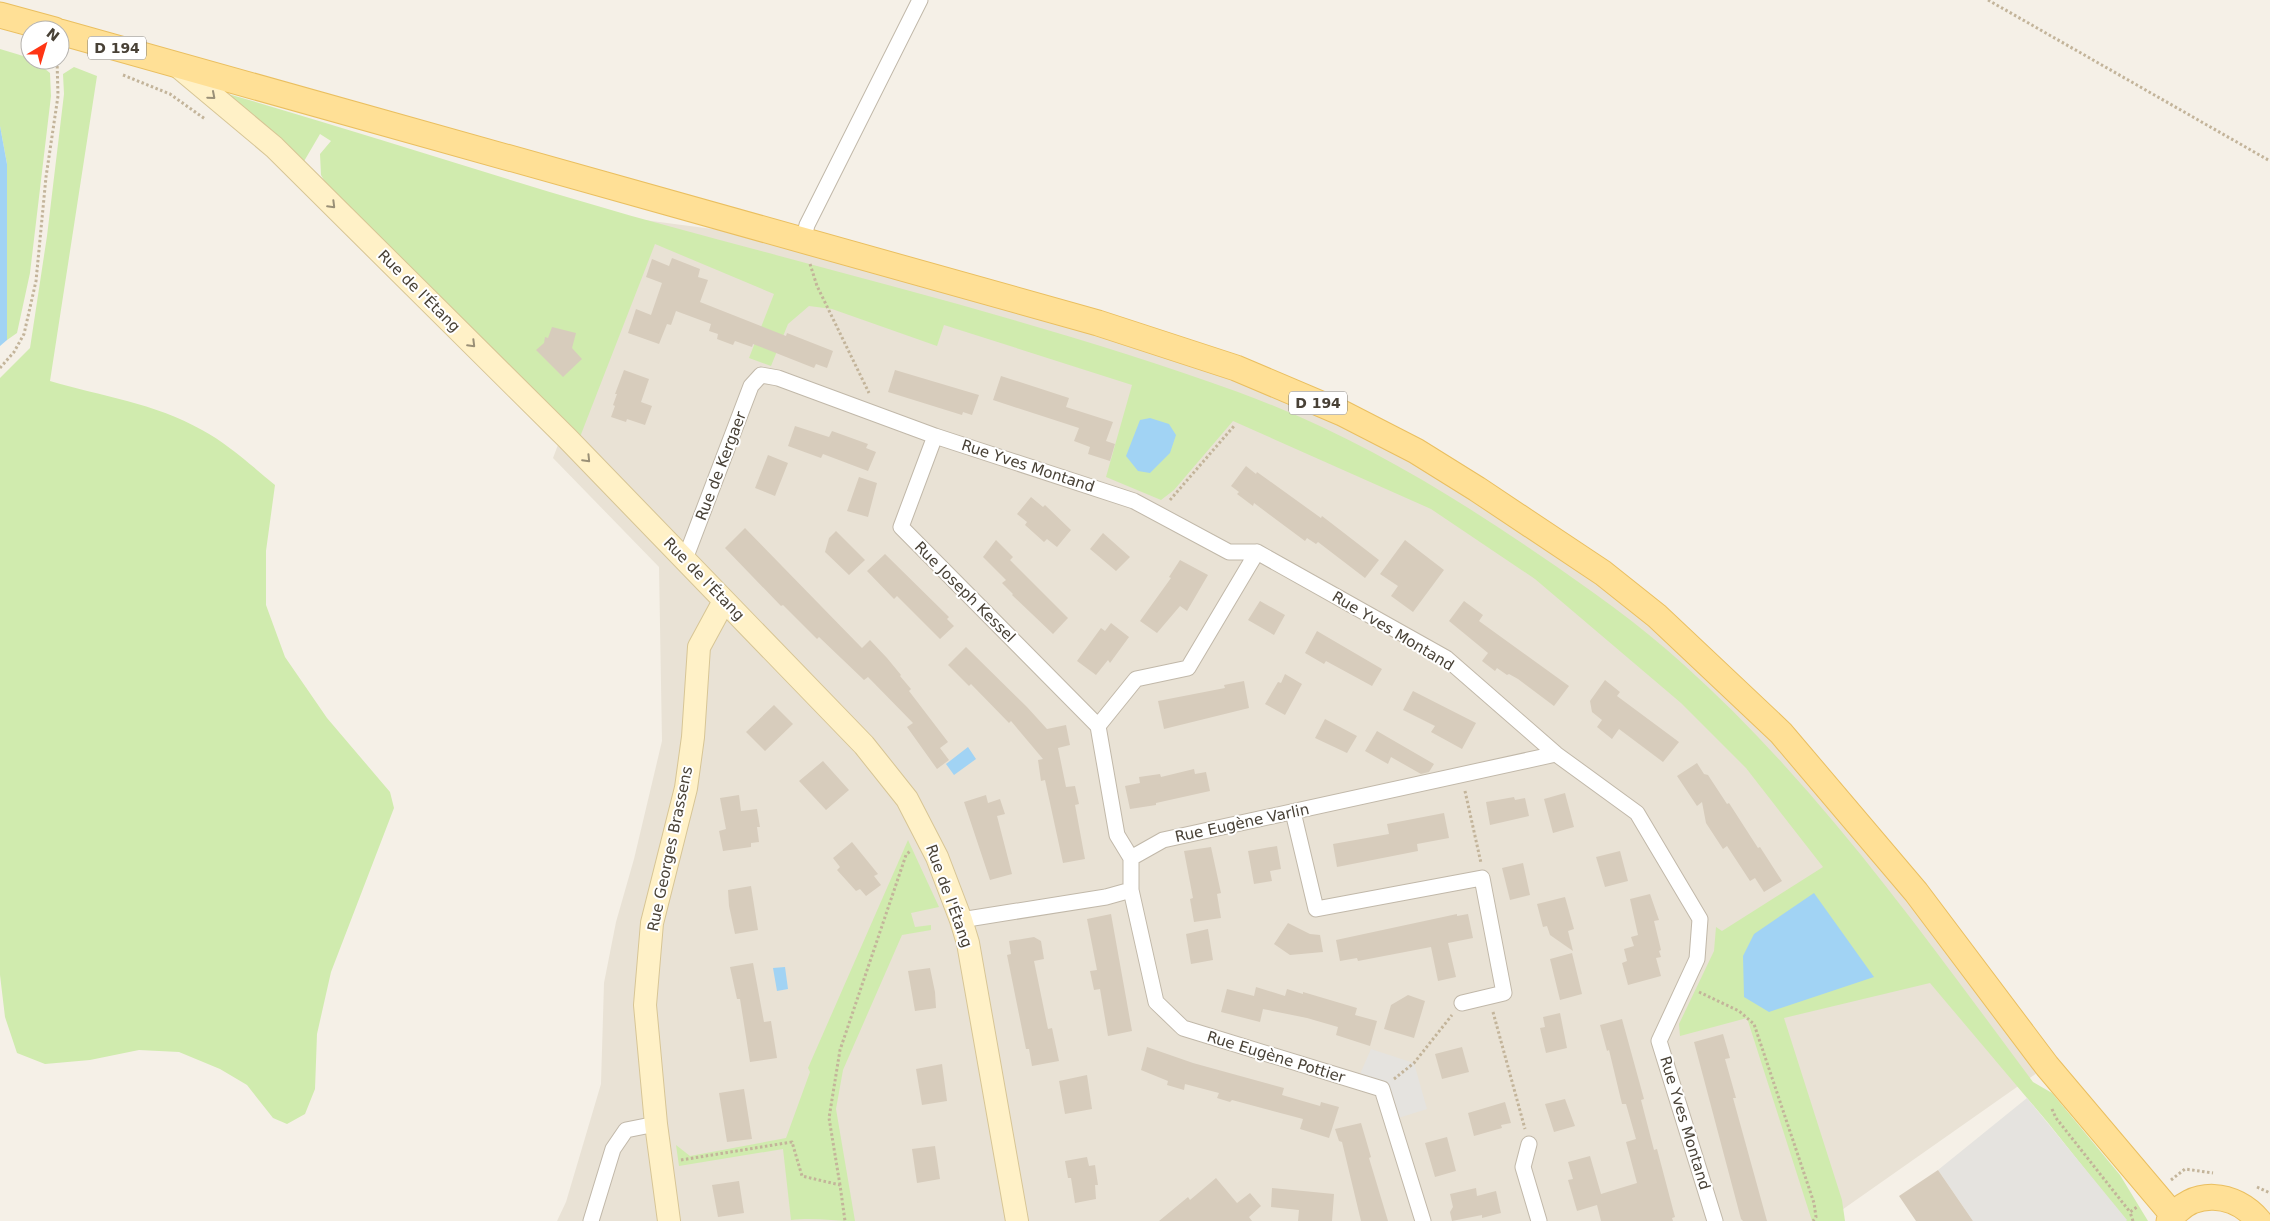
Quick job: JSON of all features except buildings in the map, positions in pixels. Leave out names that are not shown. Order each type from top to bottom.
[{"type":"main road","points":[[0,15],[20,20]]},
{"type":"main road","name":"D 194","points":[[70,35],[1098,323],[1236,368],[1342,413],[1416,451],[1477,488],[1603,573],[1664,622],[1781,733],[1916,892],[2047,1066],[2171,1218]]},
{"type":"main road","points":[[2171,1218],[2186,1204],[2202,1198],[2219,1197],[2236,1202],[2250,1211],[2259,1221]]},
{"type":"street","points":[[803,241],[811,217],[920,0]]},
{"type":"street","name":"Rue de l'Étang","points":[[175,64],[274,147],[684,559],[864,745],[907,799],[937,857],[968,943],[1016,1221]]},
{"type":"street","name":"Rue de Kergaer","points":[[684,559],[751,386],[761,375]]},
{"type":"street","name":"Rue Yves Montand","points":[[761,375],[778,378],[935,436],[1134,501],[1229,552],[1257,552],[1446,658],[1556,754],[1637,813],[1700,918],[1697,959],[1659,1042],[1715,1221]]},
{"type":"street","name":"Rue Joseph Kessel","points":[[935,436],[901,527],[1098,726]]},
{"type":"street","points":[[961,920],[1106,897],[1131,890],[1131,858],[1117,835],[1098,726],[1136,679],[1188,668],[1257,552]]},
{"type":"street","name":"Rue Georges Brassens","points":[[669,1221],[656,1124],[645,1005],[652,923],[686,788],[693,737],[699,647],[724,601]]},
{"type":"street","name":"Rue Eugène Varlin","points":[[1131,858],[1163,840],[1556,754]]},
{"type":"street","points":[[1294,812],[1316,909],[1482,878],[1504,993],[1462,1003]]},
{"type":"street","name":"Rue Eugène Pottier","points":[[1131,890],[1156,1002],[1183,1028],[1382,1089]]},
{"type":"street","points":[[1382,1089],[1423,1221]]},
{"type":"street","points":[[591,1221],[612,1149],[626,1130],[656,1124]]},
{"type":"street","points":[[1529,1144],[1523,1167],[1539,1221]]},
{"type":"path","points":[[1988,0],[2270,161]]},
{"type":"path","points":[[0,368],[14,352],[24,334],[36,281],[46,177],[58,96],[57,70]]},
{"type":"path","points":[[803,241],[817,286],[880,416]]},
{"type":"path","points":[[1158,514],[1234,426]]},
{"type":"path","points":[[1462,776],[1481,860],[1482,878]]},
{"type":"path","points":[[845,1221],[829,1118],[840,1050],[906,855],[926,836]]},
{"type":"path","points":[[1685,986],[1739,1011],[1754,1024],[1814,1203],[1816,1217],[1813,1221]]},
{"type":"path","points":[[1489,997],[1529,1144]]},
{"type":"path","points":[[1382,1089],[1414,1063],[1462,1003]]},
{"type":"path","points":[[661,1163],[792,1142],[802,1176],[840,1184]]},
{"type":"shaded area","points":[[644,220],[803,241],[1098,323],[1416,451],[1710,664],[2047,1066],[1829,1219],[1830,1221],[557,1221],[566,1202],[601,1084],[604,983],[616,922],[634,859],[662,741],[659,567],[553,458]]},
{"type":"shaded area","points":[[1371,1049],[1414,1063],[1427,1109],[1392,1120],[1382,1089],[1357,1081]]},
{"type":"shaded area","points":[[2027,1098],[2126,1221],[1973,1221],[1938,1170]]},
{"type":"green space","points":[[0,49],[20,55],[20,70],[46,70],[50,73],[51,96],[30,273],[17,333],[7,340],[7,164],[0,126]]},
{"type":"green space","points":[[74,67],[97,76],[50,381],[127,401],[184,421],[221,442],[275,485],[266,551],[266,605],[285,657],[327,718],[390,792],[394,808],[331,972],[317,1034],[315,1089],[305,1114],[287,1124],[273,1118],[247,1085],[220,1069],[179,1052],[139,1050],[90,1060],[45,1064],[17,1053],[5,1017],[0,975],[0,378],[30,348],[47,236],[64,94],[63,74]]},
{"type":"green space","points":[[221,92],[615,211],[957,304],[1098,345],[1238,392],[1278,408],[1355,444],[1430,485],[1503,530],[1613,607],[1666,649],[1733,711],[1780,760],[1868,864],[1911,918],[2033,1082],[2052,1093],[2120,1175],[2148,1221],[2126,1221],[2049,1124],[1930,983],[1784,1018],[1842,1200],[1845,1221],[1812,1221],[1747,1018],[1680,1036],[1679,1024],[1714,951],[1716,927],[1722,931],[1823,867],[1746,768],[1681,703],[1535,579],[1431,509],[1233,421],[1174,490],[1161,500],[1106,477],[1132,385],[944,325],[937,346],[832,309],[809,306],[788,324],[771,366],[749,358],[774,294],[655,244],[580,437],[333,196],[321,175],[320,154],[331,141],[320,134],[303,163]]},
{"type":"green space","points":[[908,840],[939,907],[911,913],[915,927],[931,925],[931,930],[902,935],[843,1070],[836,1109],[855,1221],[791,1220],[783,1149],[679,1166],[676,1145],[690,1156],[786,1138],[810,1072],[808,1068]]},
{"type":"water","points":[[0,126],[7,164],[7,340],[0,346]]},
{"type":"water","points":[[1150,418],[1169,424],[1176,435],[1170,453],[1150,473],[1138,471],[1126,456],[1140,420]]},
{"type":"water","points":[[968,747],[976,759],[954,775],[946,764]]},
{"type":"water","points":[[1814,893],[1874,977],[1769,1012],[1744,997],[1743,956],[1754,934]]},
{"type":"water","points":[[785,967],[788,989],[777,991],[773,968]]}]
